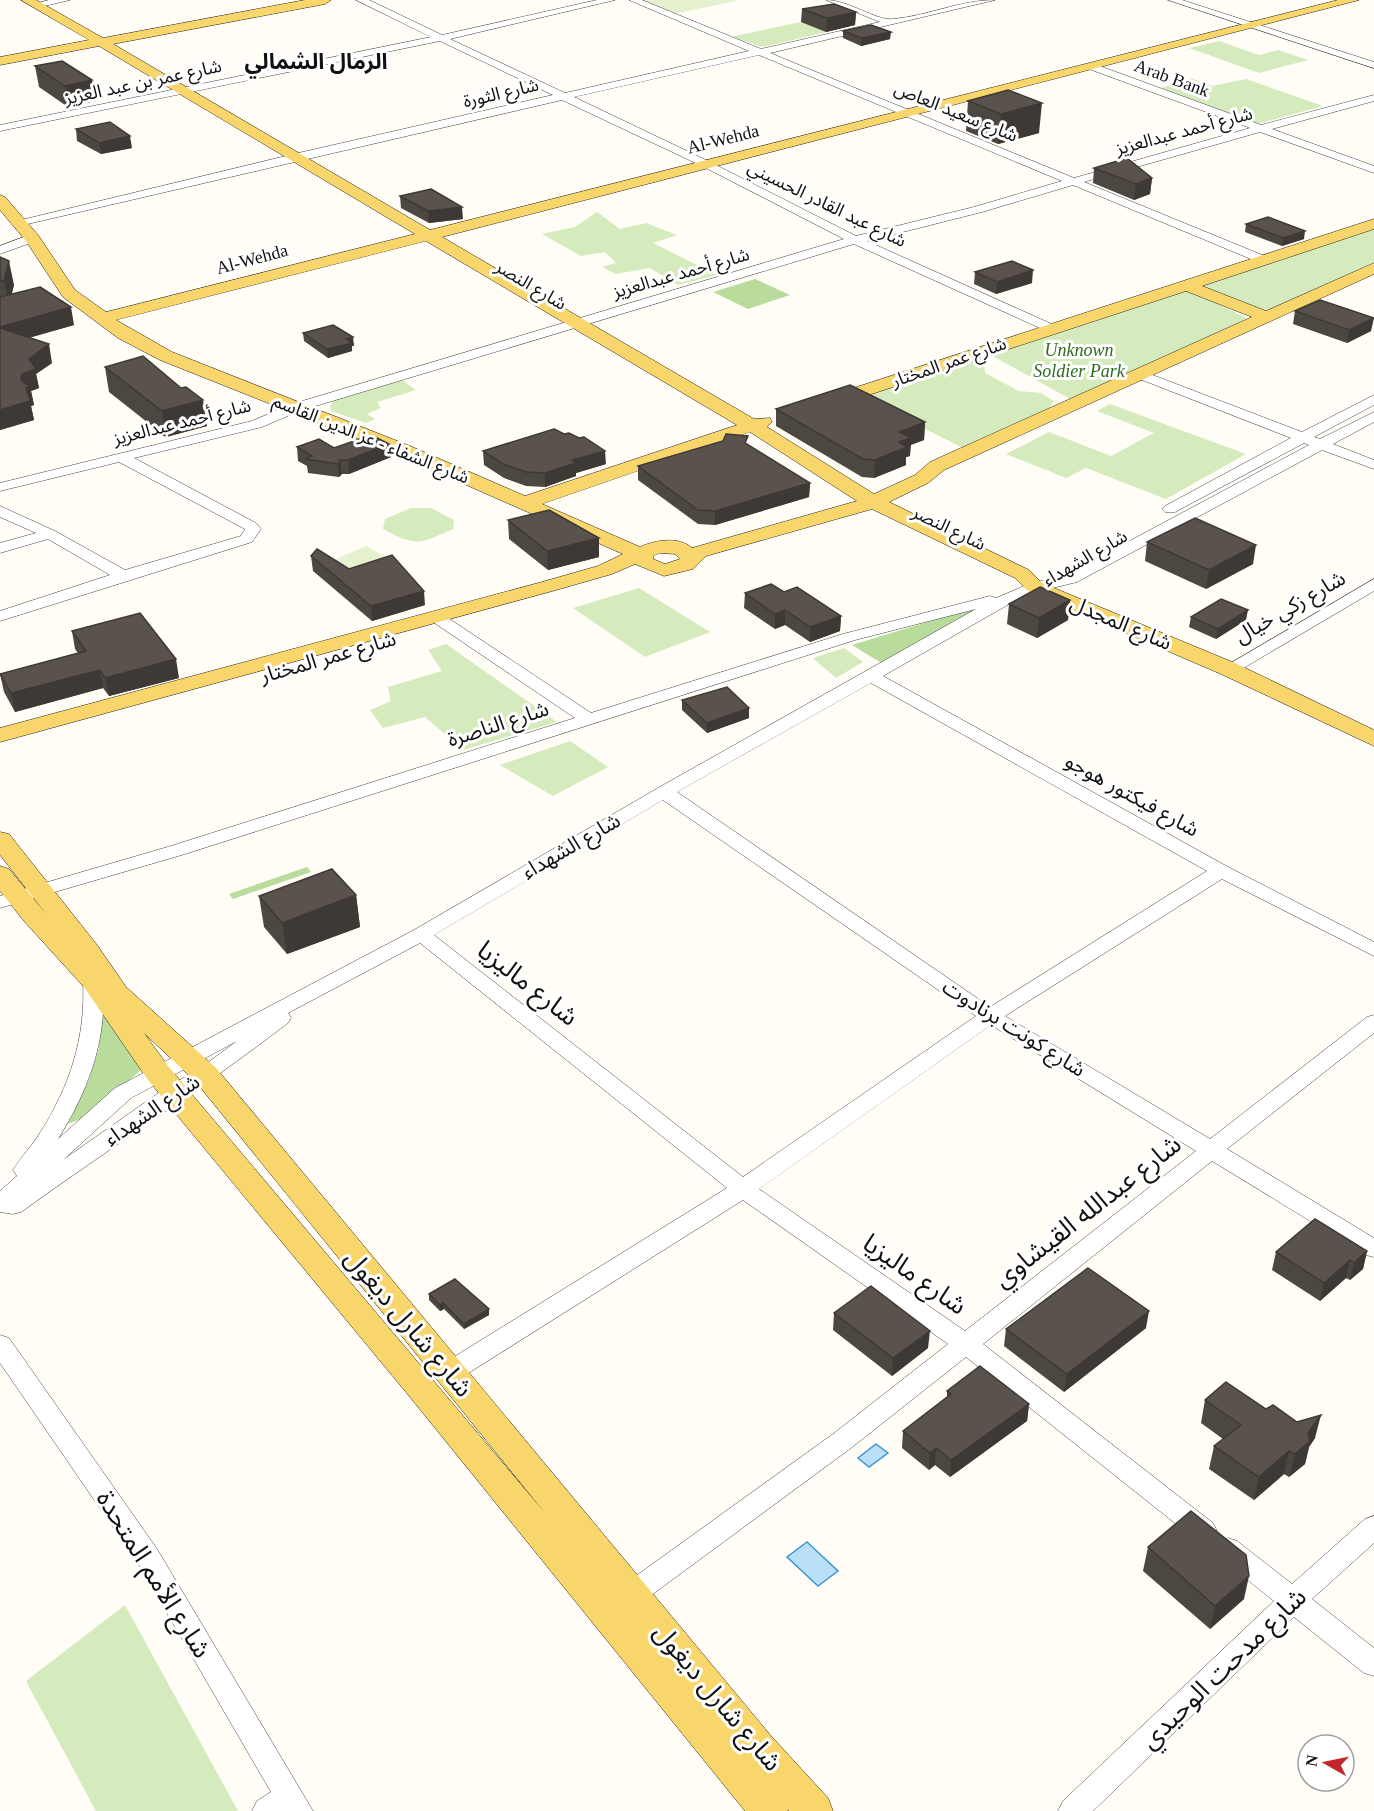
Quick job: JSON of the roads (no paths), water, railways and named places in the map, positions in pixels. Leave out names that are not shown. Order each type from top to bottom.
[{"type":"main road","name":"شارع النصر","points":[[14,0],[179,91],[287,158],[569,325],[747,427],[862,501]]},
{"type":"main road","points":[[0,61],[325,0]]},
{"type":"main road","name":"Al-Wehda","points":[[103,318],[1353,0]]},
{"type":"main road","name":"شارع النصر","points":[[32,3],[93,43]]},
{"type":"main road","name":"شارع الشفاء - عز الدين القاسم","points":[[0,200],[32,238],[69,293],[124,334],[166,356],[403,450],[581,527]]},
{"type":"main road","name":"شارع عمر المختار","points":[[807,409],[1374,224]]},
{"type":"main road","points":[[649,562],[650,549],[699,552],[862,501],[922,468],[937,466],[1373,269]]},
{"type":"main road","points":[[1186,285],[1266,317]]},
{"type":"main road","points":[[525,503],[775,419]]},
{"type":"main road","name":"شارع المجدل","points":[[862,501],[1022,574],[1035,587],[1229,669],[1374,739]]},
{"type":"main road","points":[[581,527],[676,550]]},
{"type":"main road","points":[[581,527],[649,562],[680,568],[676,550]]},
{"type":"main road","points":[[581,527],[608,542],[609,561],[605,570]]},
{"type":"main road","name":"شارع عمر المختار","points":[[0,735],[441,620],[605,570],[649,562]]},
{"type":"main road","name":"شارع عمر المختار","points":[[0,748],[649,562]]},
{"type":"main road","name":"شارع شارل ديغول","points":[[0,839],[19,896],[117,993],[196,1065],[758,1748],[814,1811]]},
{"type":"main road","name":"شارع شارل ديغول","points":[[0,874],[93,981],[166,1082],[769,1811]]},
{"type":"street","points":[[32,3],[65,0]]},
{"type":"street","name":"شارع عبد القادر الحسيني","points":[[361,0],[706,164],[855,240],[1051,328]]},
{"type":"street","name":"شارع عمر بن عبد العزيز","points":[[0,128],[441,38],[610,0]]},
{"type":"street","name":"شارع سعيد العاص","points":[[634,0],[1263,260]]},
{"type":"street","points":[[831,0],[891,23]]},
{"type":"street","name":"شارع الثورة","points":[[19,222],[287,158],[763,53],[990,0]]},
{"type":"street","points":[[1173,0],[1374,65]]},
{"type":"street","name":"Arab Bank","points":[[1094,67],[1374,170]]},
{"type":"street","name":"شارع أحمد عبدالعزيز","points":[[0,487],[257,424],[294,408],[855,240],[1078,182],[1114,169],[1374,98]]},
{"type":"street","points":[[0,250],[32,238]]},
{"type":"street","points":[[1142,375],[1317,445],[1374,465]]},
{"type":"street","name":"شارع الشهداء","points":[[1035,587],[1056,572],[1374,399]]},
{"type":"street","name":"شارع الشهداء","points":[[1035,587],[1071,579],[1374,416]]},
{"type":"street","points":[[0,616],[247,539],[253,529],[153,472],[119,456]]},
{"type":"street","points":[[0,512],[50,534],[123,576]]},
{"type":"street","points":[[0,548],[50,534]]},
{"type":"street","name":"شارع زكي خيال","points":[[1229,669],[1374,584]]},
{"type":"street","points":[[872,676],[1012,596],[1035,587]]},
{"type":"street","name":"شارع الناصرة","points":[[19,896],[178,850],[849,637],[1012,596]]},
{"type":"street","points":[[441,620],[589,720]]},
{"type":"street","name":"شارع الشهداء","points":[[0,1214],[166,1082],[286,1014],[298,999],[421,934],[664,792],[872,676]]},
{"type":"street","name":"شارع فيكتور هوجو","points":[[872,676],[1221,871],[1374,950]]},
{"type":"street","name":"شارع كونت برنادوت","points":[[664,792],[990,1016],[1374,1249]]},
{"type":"street","points":[[450,1372],[743,1189],[990,1016],[1221,871]]},
{"type":"street","name":"شارع ماليزيا","points":[[421,934],[743,1189],[965,1343],[1374,1664]]},
{"type":"street","points":[[0,1197],[38,1152],[82,1071],[93,1029],[93,981]]},
{"type":"street","name":"شارع عبدالله القيشاوي","points":[[632,1594],[842,1441],[1374,1022]]},
{"type":"street","name":"شارع الشهداء","points":[[0,1204],[123,1093],[166,1082]]},
{"type":"street","name":"شارع الأمم المتحدة","points":[[0,1344],[148,1557],[285,1806]]},
{"type":"street","name":"شارع مدحت الوحيدي","points":[[1073,1811],[1293,1600],[1374,1527]]},
{"type":"water","points":[[876,1444],[888,1453],[869,1467],[858,1458]]},
{"type":"water","points":[[807,1542],[838,1571],[818,1586],[787,1557]]},
{"type":"district","name":"الرمال الشمالي","points":[[316,61]]},
{"type":"park label","name":"Unknown Soldier Park","points":[[1079,360]]}]
